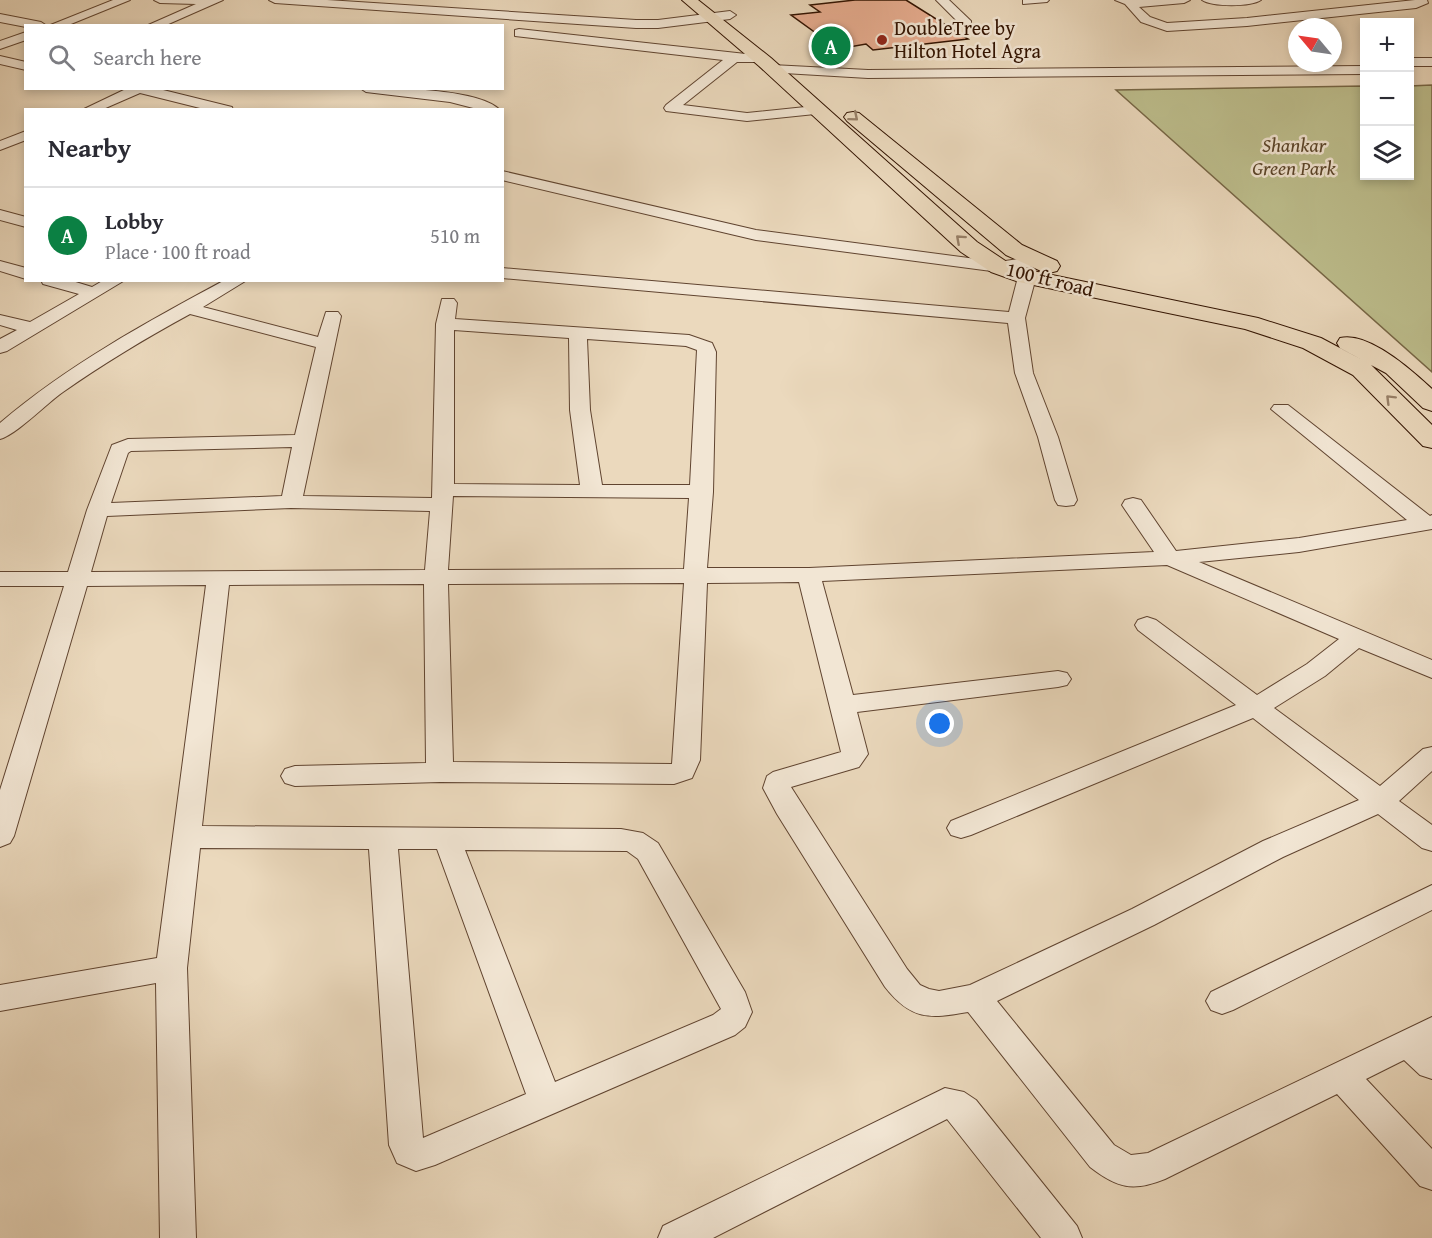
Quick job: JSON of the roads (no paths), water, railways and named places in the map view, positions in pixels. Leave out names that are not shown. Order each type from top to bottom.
[{"type":"main road","name":"100 ft road","points":[[689,0],[717,11],[777,65],[815,110],[969,247],[999,267],[1067,272],[1270,313],[1333,334],[1395,368],[1432,403]]},
{"type":"main road","name":"100 ft road","points":[[717,11],[777,65],[1014,250],[1031,269],[1250,323],[1312,343],[1362,370],[1432,440]]},
{"type":"street","points":[[59,24],[124,0]]},
{"type":"street","points":[[160,0],[215,1]]},
{"type":"street","points":[[275,0],[677,20]]},
{"type":"street","points":[[942,0],[967,24]]},
{"type":"street","points":[[1027,2],[1043,0]]},
{"type":"street","points":[[1125,2],[1184,0]]},
{"type":"street","points":[[1208,0],[1226,2],[1255,0]]},
{"type":"street","points":[[1125,2],[1154,25],[1167,27],[1247,22],[1405,6],[1422,3],[1421,0]]},
{"type":"street","points":[[161,24],[215,1]]},
{"type":"street","points":[[347,2],[480,15],[636,24],[677,20],[717,11]]},
{"type":"street","points":[[466,24],[480,15]]},
{"type":"street","points":[[0,18],[31,24]]},
{"type":"street","points":[[505,33],[734,58],[777,65],[892,74],[1360,70]]},
{"type":"street","points":[[0,45],[24,37]]},
{"type":"street","points":[[734,58],[671,108],[747,117],[815,110]]},
{"type":"street","points":[[0,60],[24,66]]},
{"type":"street","points":[[1414,62],[1432,62]]},
{"type":"street","points":[[777,65],[979,67],[1288,63]]},
{"type":"street","points":[[1342,63],[1360,63]]},
{"type":"street","points":[[1414,70],[1432,70]]},
{"type":"street","points":[[93,108],[135,90]]},
{"type":"street","points":[[399,90],[416,91],[488,108]]},
{"type":"street","points":[[161,91],[219,108]]},
{"type":"street","points":[[0,146],[24,136]]},
{"type":"street","points":[[504,175],[756,236],[999,267]]},
{"type":"street","points":[[0,215],[24,221]]},
{"type":"street","points":[[0,266],[24,273]]},
{"type":"street","points":[[1031,269],[1016,318],[1024,373],[1048,437],[1066,500]]},
{"type":"street","points":[[504,273],[1016,318]]},
{"type":"street","points":[[56,282],[93,293]]},
{"type":"street","points":[[0,347],[113,282]]},
{"type":"street","points":[[0,432],[68,381],[235,282]]},
{"type":"street","points":[[440,772],[436,579],[443,498],[445,324],[448,303]]},
{"type":"street","points":[[188,308],[325,344]]},
{"type":"street","points":[[291,502],[332,316]]},
{"type":"street","points":[[0,320],[32,328]]},
{"type":"street","points":[[295,776],[440,772],[674,774],[682,771],[687,760],[694,576],[702,492],[707,352],[705,347],[689,341],[445,324]]},
{"type":"street","points":[[578,334],[580,410],[592,491]]},
{"type":"street","points":[[1281,409],[1428,523]]},
{"type":"street","points":[[0,836],[98,510],[119,449],[125,446],[304,441]]},
{"type":"street","points":[[98,510],[592,491],[702,492]]},
{"type":"street","points":[[1133,505],[1170,558],[1432,669]]},
{"type":"street","points":[[0,579],[436,579],[809,575],[1170,558],[1299,545],[1428,523]]},
{"type":"street","points":[[809,575],[844,705],[855,751],[854,758],[783,779],[777,783],[777,788],[806,837],[909,994],[924,1002],[939,1004],[975,997],[1143,917],[1273,849],[1380,802],[1432,756]]},
{"type":"street","points":[[178,1238],[171,968],[218,579]]},
{"type":"street","points":[[1147,625],[1432,840]]},
{"type":"street","points":[[961,828],[1257,707],[1316,670],[1358,637]]},
{"type":"street","points":[[844,705],[1058,680]]},
{"type":"street","points":[[188,837],[621,840],[642,846],[653,861],[738,1009],[736,1016],[724,1025],[423,1154],[416,1155],[409,1152],[406,1145],[383,839]]},
{"type":"street","points":[[447,839],[545,1101]]},
{"type":"street","points":[[1222,1001],[1432,897]]},
{"type":"street","points":[[0,998],[171,968]]},
{"type":"street","points":[[975,997],[1102,1156],[1120,1169],[1133,1173],[1153,1168],[1342,1076],[1424,1046]]},
{"type":"street","points":[[1342,1076],[1432,1174]]},
{"type":"street","points":[[676,1238],[945,1103],[952,1102],[964,1110],[1064,1238]]},
{"type":"place","name":"DoubleTree by Hilton Hotel Agra","points":[[882,40]]},
{"type":"place","name":"Lobby","points":[[831,46]]},
{"type":"park label","name":"Shankar Green Park","points":[[1294,156]]}]
